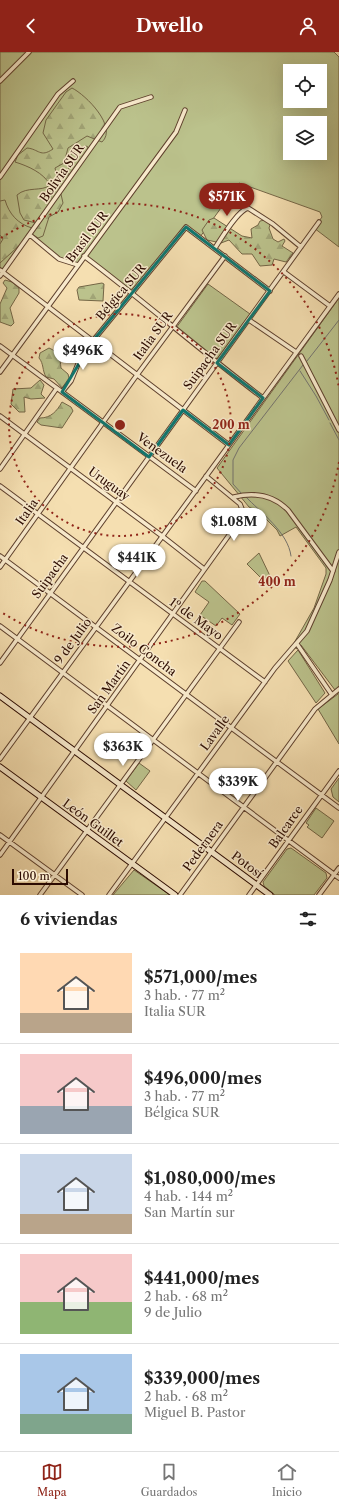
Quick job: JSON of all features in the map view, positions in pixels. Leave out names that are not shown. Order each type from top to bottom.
[{"type":"main road","name":"Potosí","points":[[0,696],[270,895]]},
{"type":"main road","name":"León Guillet","points":[[0,767],[175,895]]},
{"type":"street","points":[[0,81],[29,52]]},
{"type":"street","points":[[0,177],[58,94],[73,81]]},
{"type":"street","name":"Bolivia SUR","points":[[0,276],[2,271],[30,235],[120,108],[151,97]]},
{"type":"street","name":"Brasil SUR","points":[[0,372],[176,132],[185,110]]},
{"type":"street","points":[[270,291],[214,248],[244,209],[251,208],[301,247]]},
{"type":"street","name":"Suipacha SUR","points":[[117,502],[284,272],[318,222]]},
{"type":"street","name":"Bélgica SUR","points":[[62,392],[71,381],[80,359],[92,342],[186,227],[214,248]]},
{"type":"street","points":[[30,235],[59,259],[78,265]]},
{"type":"street","points":[[84,256],[132,293],[217,364],[264,398]]},
{"type":"street","name":"Italia SUR","points":[[71,468],[137,375],[225,256]]},
{"type":"street","points":[[2,271],[92,342],[229,445]]},
{"type":"street","points":[[284,272],[330,306]]},
{"type":"street","name":"9 de Julio","points":[[0,759],[339,294]]},
{"type":"street","points":[[249,320],[296,352]]},
{"type":"street","name":"Venezuela","points":[[0,346],[196,491]]},
{"type":"street","points":[[301,356],[339,430]]},
{"type":"street","points":[[0,469],[57,388]]},
{"type":"street","name":"Uruguay","points":[[0,416],[117,502],[204,569]]},
{"type":"street","name":"Italia","points":[[0,567],[71,468]]},
{"type":"street","points":[[206,476],[234,498],[246,495],[268,496],[281,503],[288,510],[333,571]]},
{"type":"street","name":"1º de Mayo","points":[[0,486],[265,682]]},
{"type":"street","name":"San Martín","points":[[0,855],[242,517],[242,508],[234,498]]},
{"type":"street","name":"Suipacha","points":[[0,663],[117,502]]},
{"type":"street","name":"Lavalle","points":[[109,895],[231,727],[275,668],[297,644],[311,624],[333,571],[339,552]]},
{"type":"street","name":"Zoilo Concha","points":[[0,556],[339,808]]},
{"type":"street","points":[[40,895],[239,622]]},
{"type":"street","points":[[0,626],[339,878]]},
{"type":"street","points":[[297,644],[332,695]]},
{"type":"street","name":"Pedernera","points":[[180,895],[315,709],[339,689]]},
{"type":"street","name":"Balcarce","points":[[249,895],[339,771]]},
{"type":"street","points":[[0,834],[82,895]]},
{"type":"street","points":[[319,895],[339,868]]},
{"type":"highlighted area","points":[[186,227],[270,291],[217,363],[263,398],[229,445],[183,410],[149,457],[62,392],[92,342]]},
{"type":"green space","points":[[0,52],[334,52],[339,57],[339,247],[314,228],[322,217],[320,212],[239,183],[200,237],[186,227],[132,293],[84,256],[78,265],[59,259],[30,235],[0,273]]},
{"type":"green space","points":[[72,88],[85,97],[98,112],[106,128],[106,136],[102,142],[87,136],[68,148],[64,163],[55,168],[63,203],[58,212],[49,217],[43,236],[38,238],[32,234],[0,263],[0,244],[3,239],[0,235],[0,201],[5,200],[9,210],[15,218],[22,224],[32,228],[40,224],[24,220],[20,213],[17,195],[21,192],[43,188],[50,185],[40,174],[15,162],[18,155],[27,148],[42,153],[49,152],[53,149],[43,133],[46,120],[66,92]]},
{"type":"green space","points":[[86,146],[88,147],[87,150],[68,176],[70,155],[78,149]]},
{"type":"green space","points":[[214,218],[242,236],[252,238],[251,229],[258,225],[260,221],[265,220],[270,225],[269,228],[273,239],[278,242],[284,239],[285,241],[282,246],[293,253],[286,262],[274,259],[272,265],[260,266],[252,254],[242,254],[229,240],[221,243],[207,240],[202,230],[209,220]]},
{"type":"green space","points":[[5,280],[12,282],[19,288],[19,293],[10,308],[14,323],[11,326],[0,322],[0,304],[7,288],[3,283]]},
{"type":"green space","points":[[102,283],[104,284],[103,301],[79,300],[77,290],[79,287]]},
{"type":"green space","points":[[208,284],[250,314],[216,360],[176,328]]},
{"type":"green space","points":[[339,298],[339,744],[318,709],[338,694],[301,645],[296,649],[294,643],[314,608],[326,574],[326,568],[296,527],[280,536],[277,530],[259,512],[249,507],[217,468]]},
{"type":"green space","points":[[49,348],[57,353],[61,368],[68,374],[69,378],[62,388],[54,379],[46,377],[39,358],[40,353]]},
{"type":"green space","points":[[40,380],[44,385],[41,394],[45,398],[31,399],[24,397],[25,412],[19,412],[11,404],[13,389],[31,388]]},
{"type":"green space","points":[[62,402],[71,407],[73,411],[62,428],[41,425],[37,422],[40,418],[47,417],[53,413]]},
{"type":"green space","points":[[259,553],[270,576],[262,579],[247,564]]},
{"type":"green space","points":[[202,581],[205,581],[240,614],[232,625],[222,618],[216,626],[200,615],[209,602],[195,592]]},
{"type":"green space","points":[[298,650],[325,693],[316,703],[288,661]]},
{"type":"green space","points":[[139,763],[150,771],[136,790],[126,781]]},
{"type":"green space","points":[[339,778],[339,802],[333,797],[331,789]]},
{"type":"green space","points":[[316,808],[334,821],[322,838],[307,827],[309,825],[306,823]]},
{"type":"green space","points":[[291,848],[326,873],[327,878],[314,895],[275,895],[264,886],[263,882],[287,849]]},
{"type":"green space","points":[[134,870],[170,895],[113,895]]},
{"type":"waterway","points":[[307,361],[339,320]]},
{"type":"waterway","points":[[242,494],[233,484],[233,460],[239,448],[303,365]]},
{"type":"waterway","points":[[300,371],[329,420]]},
{"type":"waterway","points":[[330,423],[339,440]]},
{"type":"waterway","points":[[245,496],[273,523],[285,539],[291,556]]}]
